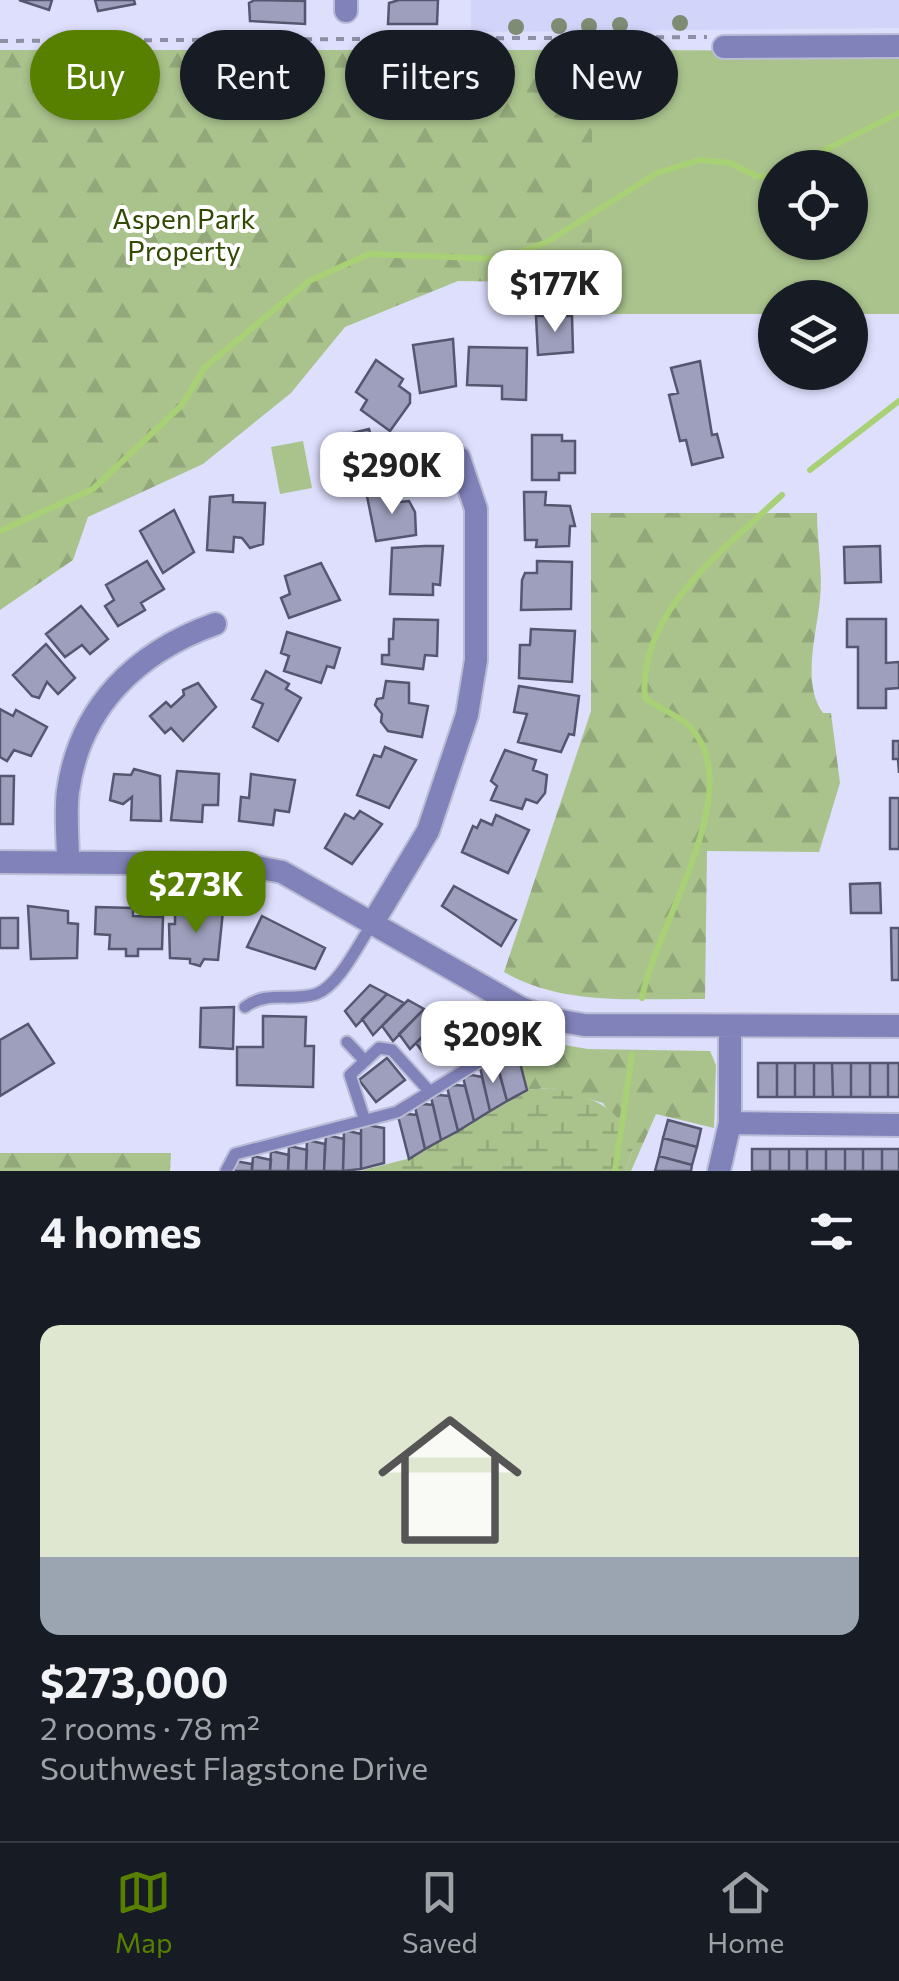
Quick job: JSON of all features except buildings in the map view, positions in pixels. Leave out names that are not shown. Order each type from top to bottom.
[{"type":"street","points":[[715,42],[899,46]]},
{"type":"street","points":[[372,924],[428,831],[467,715],[476,660],[476,509],[458,458]]},
{"type":"street","points":[[68,862],[68,794],[78,749],[97,711],[128,674],[172,640],[215,624]]},
{"type":"street","points":[[0,862],[255,867],[282,872],[532,1012],[584,1025],[899,1026]]},
{"type":"street","points":[[719,1171],[730,1123],[730,1026]]},
{"type":"street","points":[[730,1123],[899,1125]]},
{"type":"lane","points":[[245,1007],[254,1000],[317,994],[338,974],[372,924]]},
{"type":"lane","points":[[226,1171],[236,1154],[398,1112],[501,1048],[532,1012]]},
{"type":"lane","points":[[346,1042],[364,1060]]},
{"type":"lane","points":[[364,1118],[350,1076],[379,1048],[392,1050],[430,1092]]},
{"type":"path","points":[[0,40],[715,42]]},
{"type":"shaded area","points":[[471,0],[899,0],[899,28],[471,30]]},
{"type":"green space","name":"Aspen Park Property","points":[[0,50],[30,50],[30,120],[160,120],[160,50],[180,50],[180,120],[325,120],[325,50],[345,50],[345,120],[515,120],[515,50],[535,50],[535,120],[592,120],[592,283],[458,281],[345,327],[291,393],[203,464],[88,517],[73,560],[0,610]]},
{"type":"green space","points":[[678,50],[899,51],[899,314],[868,314],[868,280],[758,280],[758,314],[592,314],[592,120],[678,120]]},
{"type":"green space","points":[[303,441],[312,488],[280,494],[271,447]]},
{"type":"green space","points":[[591,513],[817,513],[821,589],[812,657],[813,687],[823,713],[831,713],[840,783],[819,852],[707,851],[705,999],[576,996],[527,983],[504,972],[591,711]]},
{"type":"green space","points":[[523,1038],[588,1049],[710,1051],[716,1065],[714,1128],[656,1114],[631,1171],[626,1171],[633,1149],[603,1103],[551,1088],[522,1090],[511,1048]]},
{"type":"green space","points":[[551,1088],[592,1100],[613,1113],[633,1149],[626,1171],[360,1171],[407,1159],[522,1090]]},
{"type":"green space","points":[[0,1153],[171,1153],[170,1171],[0,1171]]},
{"type":"waterway","points":[[825,150],[899,113]]},
{"type":"waterway","points":[[0,531],[93,489],[182,405],[205,367],[309,281],[369,254],[502,259],[547,242],[657,173],[700,160],[730,163],[758,176]]},
{"type":"waterway","points":[[810,470],[899,401]]},
{"type":"waterway","points":[[642,998],[705,821],[710,785],[706,753],[690,727],[645,698],[646,667],[655,637],[690,584],[782,495]]},
{"type":"waterway","points":[[615,1171],[632,1055]]}]
